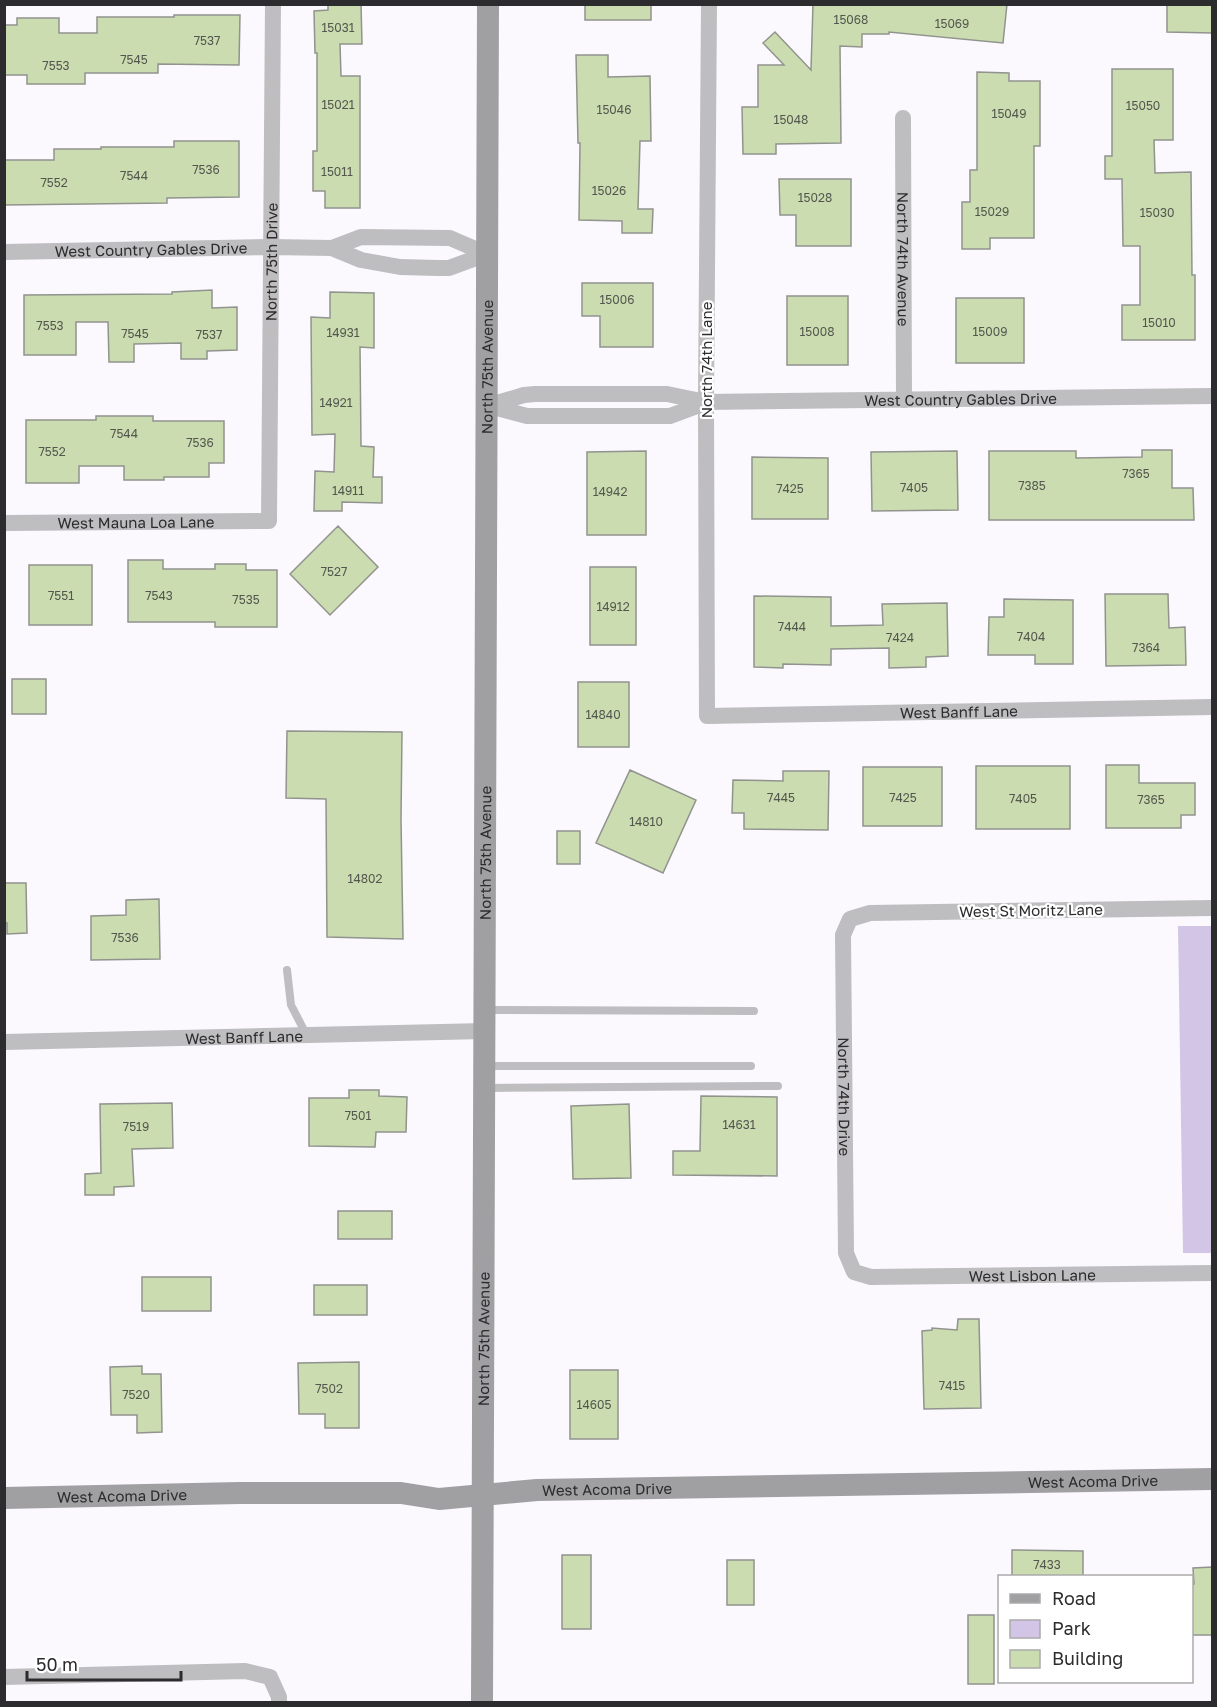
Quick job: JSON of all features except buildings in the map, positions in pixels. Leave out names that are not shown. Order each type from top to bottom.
[{"type":"main road","name":"North 75th Avenue","points":[[482,1702],[488,4]]},
{"type":"main road","name":"West Acoma Drive","points":[[4,1498],[240,1493],[400,1493],[439,1498],[549,1489],[1212,1479]]},
{"type":"street","name":"North 75th Drive","points":[[268,520],[273,4]]},
{"type":"street","name":"North 74th Lane","points":[[707,716],[706,402],[709,4]]},
{"type":"street","name":"North 74th Avenue","points":[[903,118],[904,400]]},
{"type":"street","name":"West Country Gables Drive","points":[[4,252],[332,248],[362,237],[450,238],[488,254]]},
{"type":"street","name":"West Country Gables Drive","points":[[332,248],[361,260],[400,267],[449,268],[488,254]]},
{"type":"street","name":"West Country Gables Drive","points":[[487,406],[535,394],[667,394],[706,402],[1212,396]]},
{"type":"street","name":"West Mauna Loa Lane","points":[[4,524],[268,520]]},
{"type":"street","name":"West Banff Lane","points":[[707,716],[1212,707]]},
{"type":"street","name":"West St Moritz Lane","points":[[850,919],[870,913],[1212,908]]},
{"type":"street","name":"North 74th Drive","points":[[850,919],[843,935],[845,1229],[846,1253],[854,1272]]},
{"type":"street","name":"West Banff Lane","points":[[4,1042],[224,1038],[485,1020]]},
{"type":"street","name":"West Lisbon Lane","points":[[854,1272],[871,1277],[1212,1273]]},
{"type":"street","points":[[4,1677],[245,1671],[270,1677],[279,1702]]},
{"type":"lane","points":[[287,970],[291,1005],[306,1034]]},
{"type":"lane","points":[[485,1020],[754,1011]]},
{"type":"lane","points":[[484,1077],[751,1066]]},
{"type":"lane","points":[[484,1077],[778,1086]]},
{"type":"green space","points":[[1178,926],[1212,926],[1212,1253],[1183,1253]]}]
